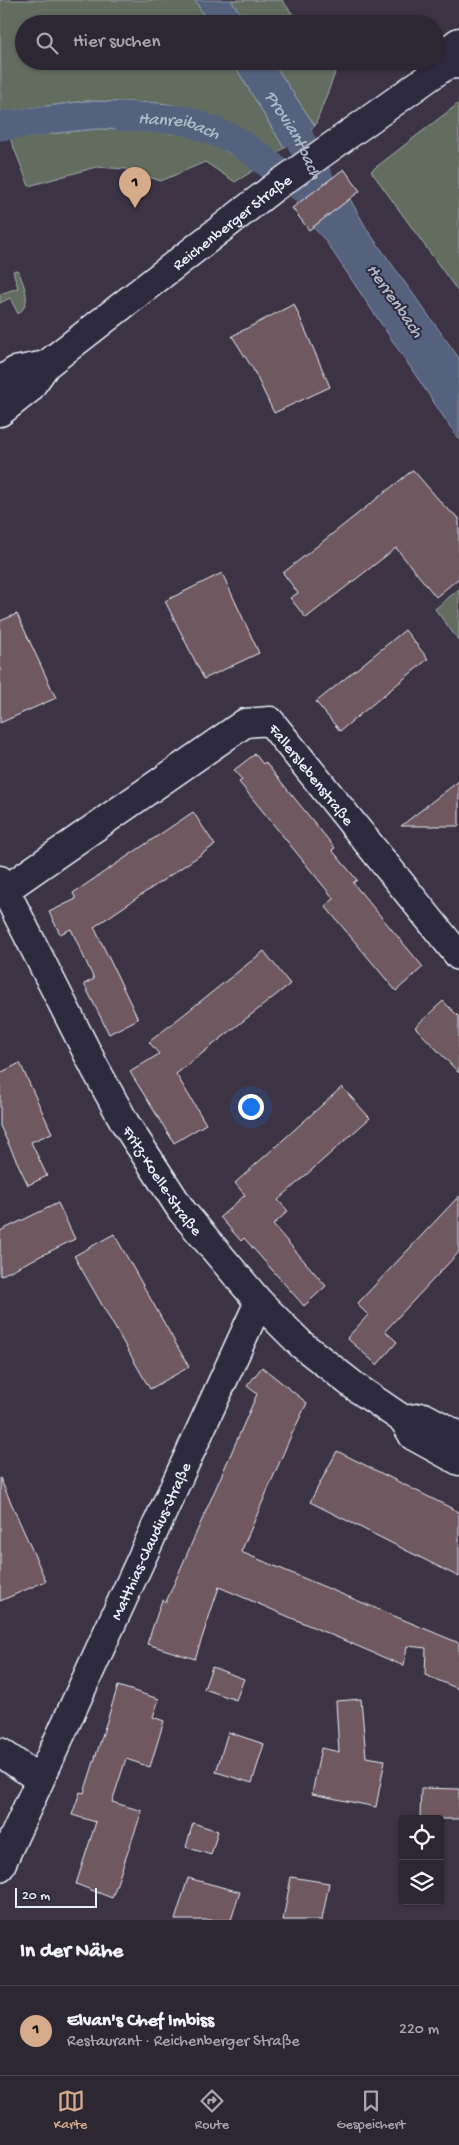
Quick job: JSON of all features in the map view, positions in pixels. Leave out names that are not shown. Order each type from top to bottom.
[{"type":"street","name":"Reichenberger Straße","points":[[444,65],[455,57]]},
{"type":"street","name":"Reichenberger Straße","points":[[0,412],[29,389],[46,365],[330,145],[437,70]]},
{"type":"street","name":"Reichenberger Straße","points":[[0,382],[15,371],[46,365]]},
{"type":"street","name":"Fallerslebenstraße","points":[[2,885],[245,723],[270,721],[459,956]]},
{"type":"street","name":"Fritz-Koelle-Straße","points":[[2,885],[125,1124],[182,1211],[259,1302],[302,1345],[357,1388],[404,1420],[412,1436],[459,1461]]},
{"type":"street","name":"Matthias-Claudius-Straße","points":[[0,1867],[259,1302]]},
{"type":"street","points":[[404,1420],[424,1417],[459,1436]]},
{"type":"street","points":[[0,1752],[39,1780]]},
{"type":"green space","points":[[0,0],[195,0],[204,15],[15,15],[15,70],[237,70],[284,148],[275,155],[243,130],[186,107],[160,103],[86,101],[1,112]]},
{"type":"green space","points":[[231,0],[282,0],[293,15],[241,15]]},
{"type":"green space","points":[[278,70],[333,70],[335,73],[315,126]]},
{"type":"green space","points":[[459,103],[459,293],[371,171]]},
{"type":"green space","points":[[96,129],[158,130],[171,134],[184,133],[219,147],[256,169],[235,182],[205,162],[161,181],[126,169],[96,167],[29,186],[10,138]]},
{"type":"green space","points":[[17,270],[26,294],[23,309],[18,314],[10,298],[0,303],[0,294],[18,288],[13,271]]},
{"type":"green space","points":[[459,589],[459,641],[435,609]]},
{"type":"water","points":[[195,0],[231,0],[241,15],[204,15]]},
{"type":"water","points":[[237,70],[278,70],[315,126],[284,148]]},
{"type":"water","points":[[86,101],[160,103],[158,130],[96,129],[10,138],[1,112]]},
{"type":"water","points":[[186,107],[243,130],[275,155],[256,169],[219,147],[184,133]]},
{"type":"water","name":"Herrenbach","points":[[350,199],[368,231],[459,358],[459,440],[325,240],[313,227]]},
{"type":"building","points":[[344,169],[360,191],[309,230],[292,208]]},
{"type":"building","points":[[294,304],[330,387],[274,413],[253,369],[232,336]]},
{"type":"building","points":[[413,470],[446,508],[459,518],[459,578],[436,597],[396,548],[306,618],[290,598],[298,593],[283,573]]},
{"type":"building","points":[[222,573],[259,653],[204,679],[165,601]]},
{"type":"building","points":[[17,614],[56,698],[0,723],[0,621]]},
{"type":"building","points":[[405,630],[428,659],[340,731],[316,702]]},
{"type":"building","points":[[255,754],[263,764],[265,762],[335,848],[332,850],[357,880],[353,883],[423,967],[396,991],[325,906],[334,899],[239,782],[242,780],[234,770]]},
{"type":"building","points":[[459,781],[459,826],[401,826],[434,800]]},
{"type":"building","points":[[193,812],[215,845],[94,927],[138,1019],[109,1034],[84,984],[94,979],[71,929],[60,934],[49,912],[76,899],[73,893]]},
{"type":"building","points":[[264,951],[290,984],[176,1074],[206,1124],[174,1143],[130,1072],[159,1054],[149,1042]]},
{"type":"building","points":[[443,1001],[459,1017],[459,1073],[415,1027]]},
{"type":"building","points":[[20,1063],[52,1133],[31,1142],[47,1176],[28,1185],[0,1126],[0,1073]]},
{"type":"building","points":[[342,1087],[370,1118],[278,1200],[288,1211],[273,1225],[326,1286],[304,1306],[244,1238],[241,1241],[220,1217],[245,1195],[235,1183]]},
{"type":"building","points":[[459,1196],[459,1252],[385,1331],[397,1342],[377,1365],[347,1338],[368,1315],[357,1304]]},
{"type":"building","points":[[58,1203],[75,1239],[0,1276],[0,1231]]},
{"type":"building","points":[[114,1234],[189,1367],[150,1389],[74,1256]]},
{"type":"building","points":[[262,1367],[307,1403],[241,1552],[459,1643],[459,1689],[425,1675],[426,1648],[407,1646],[404,1666],[219,1587],[195,1659],[147,1644],[162,1600],[166,1602],[257,1394],[247,1386]]},
{"type":"building","points":[[337,1451],[459,1512],[459,1577],[310,1502]]},
{"type":"building","points":[[0,1478],[46,1581],[0,1601]]},
{"type":"building","points":[[212,1667],[244,1679],[236,1700],[204,1689]]},
{"type":"building","points":[[118,1686],[159,1699],[153,1717],[164,1721],[150,1767],[126,1759],[112,1802],[142,1811],[112,1898],[76,1884],[96,1822],[72,1815],[80,1792],[84,1793]]},
{"type":"building","points":[[361,1699],[366,1757],[385,1760],[376,1807],[312,1794],[321,1748],[339,1752],[336,1701]]},
{"type":"building","points":[[228,1732],[264,1744],[252,1783],[216,1772]]},
{"type":"building","points":[[421,1788],[459,1789],[459,1819],[444,1819],[444,1815],[420,1815]]},
{"type":"building","points":[[193,1823],[218,1831],[211,1855],[186,1847]]},
{"type":"building","points":[[291,1877],[329,1883],[322,1920],[283,1920]]},
{"type":"building","points":[[188,1878],[240,1892],[231,1920],[175,1920]]},
{"type":"waterway","name":"Proviantbach","points":[[256,70],[299,137],[340,220]]},
{"type":"waterway","name":"Hanreibach","points":[[120,116],[185,120],[234,139],[308,192]]},
{"type":"waterway","name":"Hanreibach","points":[[0,126],[44,121]]},
{"type":"place","name":"Elvan's Chef Imbiss","points":[[135,208]]}]
